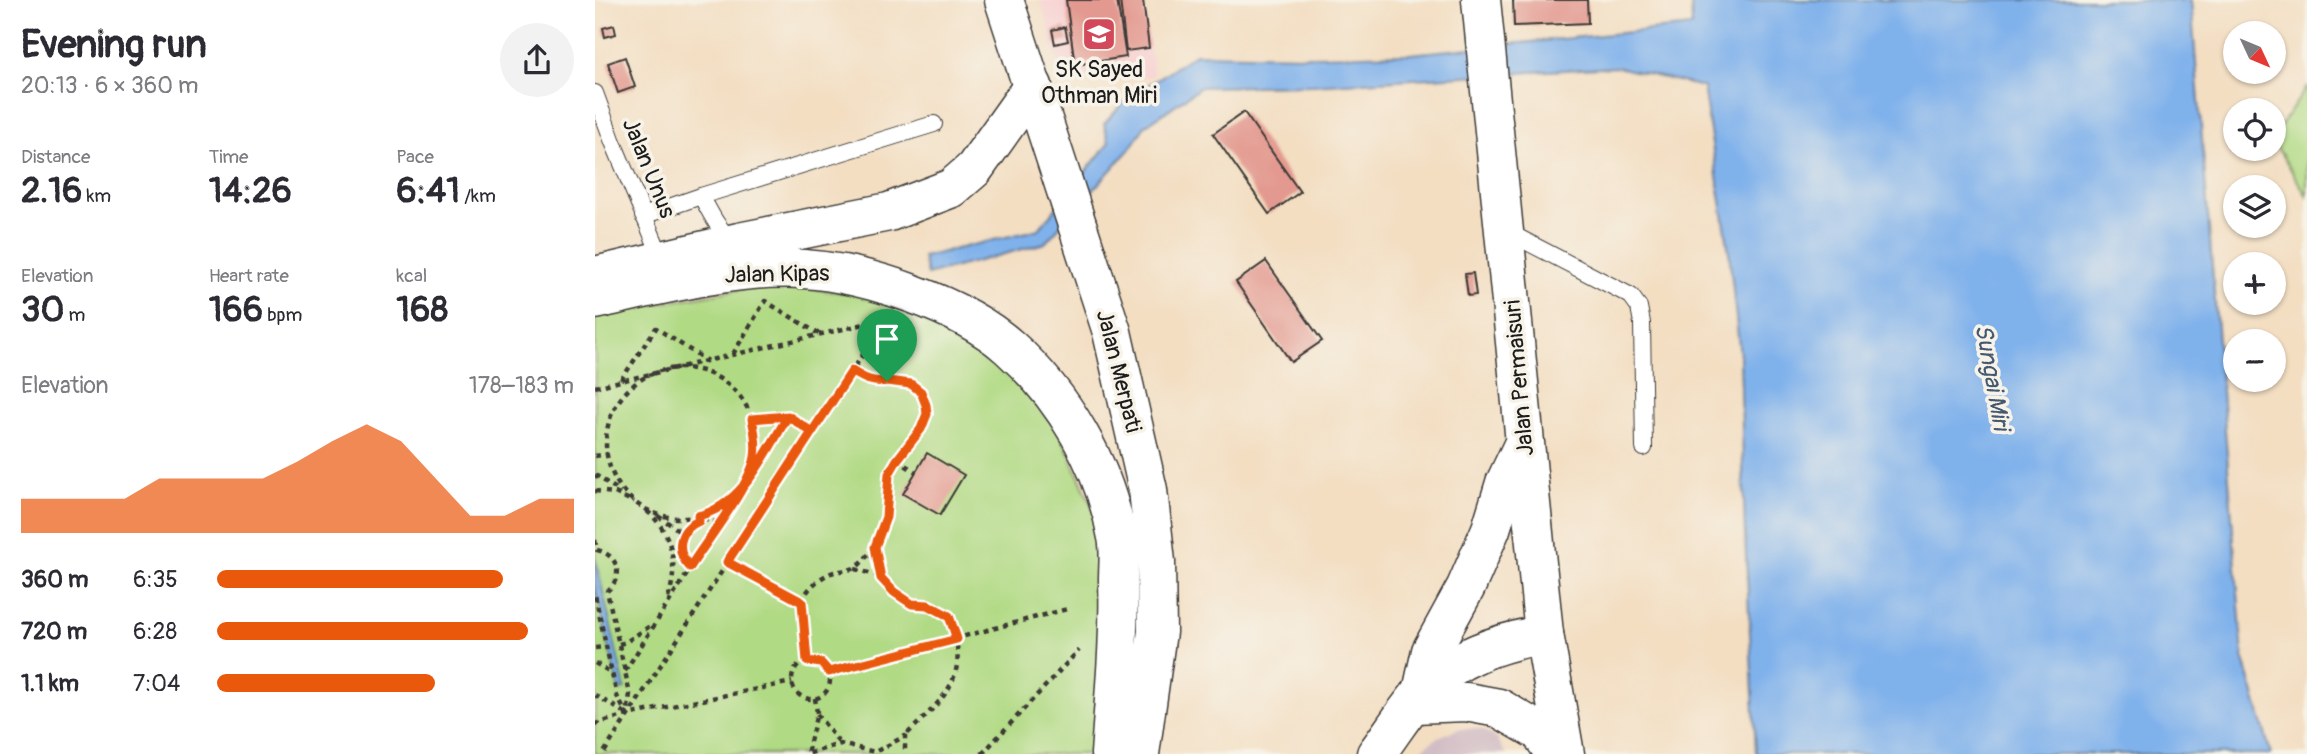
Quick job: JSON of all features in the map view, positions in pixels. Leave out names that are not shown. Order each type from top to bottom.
[{"type":"street","name":"Jalan Merpati","points":[[1005,0],[1112,332],[1148,490],[1156,562],[1157,632],[1140,754]]},
{"type":"street","name":"Jalan Permaisuri","points":[[1484,17],[1544,634],[1565,754]]},
{"type":"street","points":[[595,276],[739,242],[889,212],[952,188],[974,169],[1033,86]]},
{"type":"street","name":"Jalan Kipas","points":[[595,300],[728,273],[802,269],[839,273],[886,285],[925,299],[969,321],[1008,346],[1045,384],[1077,430],[1100,475],[1118,538],[1119,621],[1110,754]]},
{"type":"street","points":[[1418,698],[1431,652],[1467,587],[1506,482],[1525,440]]},
{"type":"street","points":[[1376,754],[1418,698],[1445,673],[1470,656],[1503,642],[1544,634]]},
{"type":"street","points":[[1418,698],[1499,708],[1540,732],[1555,754]]},
{"type":"lane","name":"Jalan Unus","points":[[595,93],[663,260]]},
{"type":"lane","points":[[643,216],[934,124]]},
{"type":"lane","points":[[702,196],[727,237],[739,242]]},
{"type":"lane","points":[[1506,231],[1631,296],[1639,307],[1642,323],[1644,448]]},
{"type":"path","points":[[733,355],[765,302],[819,335]]},
{"type":"path","points":[[596,387],[886,319],[603,754]]},
{"type":"path","points":[[620,381],[656,328],[707,361]]},
{"type":"path","points":[[619,644],[649,628],[665,607],[673,585],[674,561],[668,538],[656,519],[620,487],[609,466],[606,441],[611,416],[624,395],[642,379],[666,370],[691,368],[715,375],[735,390],[749,410],[756,434],[755,459],[746,482],[730,501],[699,518],[683,533],[680,544],[683,559],[690,567]]},
{"type":"path","points":[[852,371],[877,383],[898,381],[911,384],[921,392],[927,414],[921,429],[889,474],[886,517],[875,547],[855,569]]},
{"type":"path","points":[[752,419],[788,416],[812,432]]},
{"type":"path","points":[[625,671],[788,416]]},
{"type":"path","points":[[595,456],[608,454]]},
{"type":"path","points":[[897,460],[916,472]]},
{"type":"path","points":[[595,475],[683,533]]},
{"type":"path","points":[[595,491],[615,494],[660,516],[699,518],[718,523]]},
{"type":"path","points":[[595,540],[597,550],[609,554],[617,566],[616,581],[607,591],[630,694],[627,715]]},
{"type":"path","points":[[670,547],[680,544]]},
{"type":"path","points":[[875,547],[881,578]]},
{"type":"path","points":[[674,561],[683,559]]},
{"type":"path","points":[[727,562],[802,602]]},
{"type":"path","points":[[806,754],[841,744],[876,753],[905,736],[937,705],[952,683],[958,657],[957,639],[949,616],[928,605],[912,604],[894,592],[881,578],[855,569],[828,574],[810,589],[802,602],[807,661]]},
{"type":"path","points":[[595,595],[617,696],[627,715]]},
{"type":"path","points":[[829,672],[1067,609]]},
{"type":"path","points":[[595,648],[607,647]]},
{"type":"path","points":[[982,754],[1079,650]]},
{"type":"path","points":[[807,661],[821,663],[829,672],[828,690],[815,698],[804,698],[798,694],[792,682],[795,669],[807,661]]},
{"type":"path","points":[[595,663],[612,673]]},
{"type":"path","points":[[595,724],[627,715],[792,682]]},
{"type":"path","points":[[595,695],[627,715]]},
{"type":"path","points":[[806,754],[817,713],[815,698]]},
{"type":"path","points":[[817,713],[841,744]]},
{"type":"path","points":[[905,736],[905,754]]},
{"type":"shaded area","name":"SK Sayed Othman Miri","points":[[1040,0],[1144,0],[1154,76],[1069,84],[1051,43]]},
{"type":"shaded area","points":[[1458,729],[1481,729],[1497,739],[1506,754],[1415,754],[1438,737]]},
{"type":"green space","points":[[2307,87],[2307,196],[2285,161],[2286,118]]},
{"type":"green space","points":[[770,284],[864,295],[991,344],[1058,428],[1100,525],[1102,589],[1094,754],[595,754],[595,315]]},
{"type":"water","name":"Sungai Miri","points":[[1691,0],[2191,0],[2243,656],[2271,754],[1756,754],[1745,535],[1740,356],[1729,252],[1703,87],[1617,67],[1312,85],[1201,87],[1145,126],[1129,150],[1045,243],[927,275],[923,257],[1039,229],[1109,143],[1104,124],[1126,100],[1195,54],[1410,54],[1692,26]]},
{"type":"water","points":[[595,557],[625,689],[619,690],[595,585]]},
{"type":"building","points":[[1066,0],[1117,0],[1126,57],[1075,65]]},
{"type":"building","points":[[1120,0],[1143,0],[1149,48],[1126,51]]},
{"type":"building","points":[[1513,0],[1587,0],[1588,23],[1514,26]]},
{"type":"building","points":[[614,25],[616,34],[605,37],[603,28]]},
{"type":"building","points":[[1065,27],[1068,41],[1055,44],[1052,30]]},
{"type":"building","points":[[625,57],[635,87],[618,93],[608,63]]},
{"type":"building","points":[[1244,112],[1300,192],[1269,214],[1213,134]]},
{"type":"building","points":[[1266,261],[1322,341],[1291,362],[1236,282]]},
{"type":"building","points":[[1473,273],[1476,295],[1468,296],[1465,274]]},
{"type":"building","points":[[927,453],[964,475],[940,515],[903,494]]},
{"type":"place","name":"SK Sayed Othman Miri","points":[[1099,34]]},
{"type":"route","points":[[887,381],[868,381],[852,371],[812,432],[788,416],[746,482],[730,501],[698,516],[699,521],[689,526],[680,540],[681,556],[690,567],[746,482],[755,459],[756,434],[752,419],[788,416],[812,432],[727,562],[802,602],[807,661],[821,663],[829,672],[957,639],[949,616],[928,605],[912,604],[894,592],[881,578],[875,547],[886,517],[889,474],[921,429],[927,414],[921,392],[911,384],[887,381]]}]
